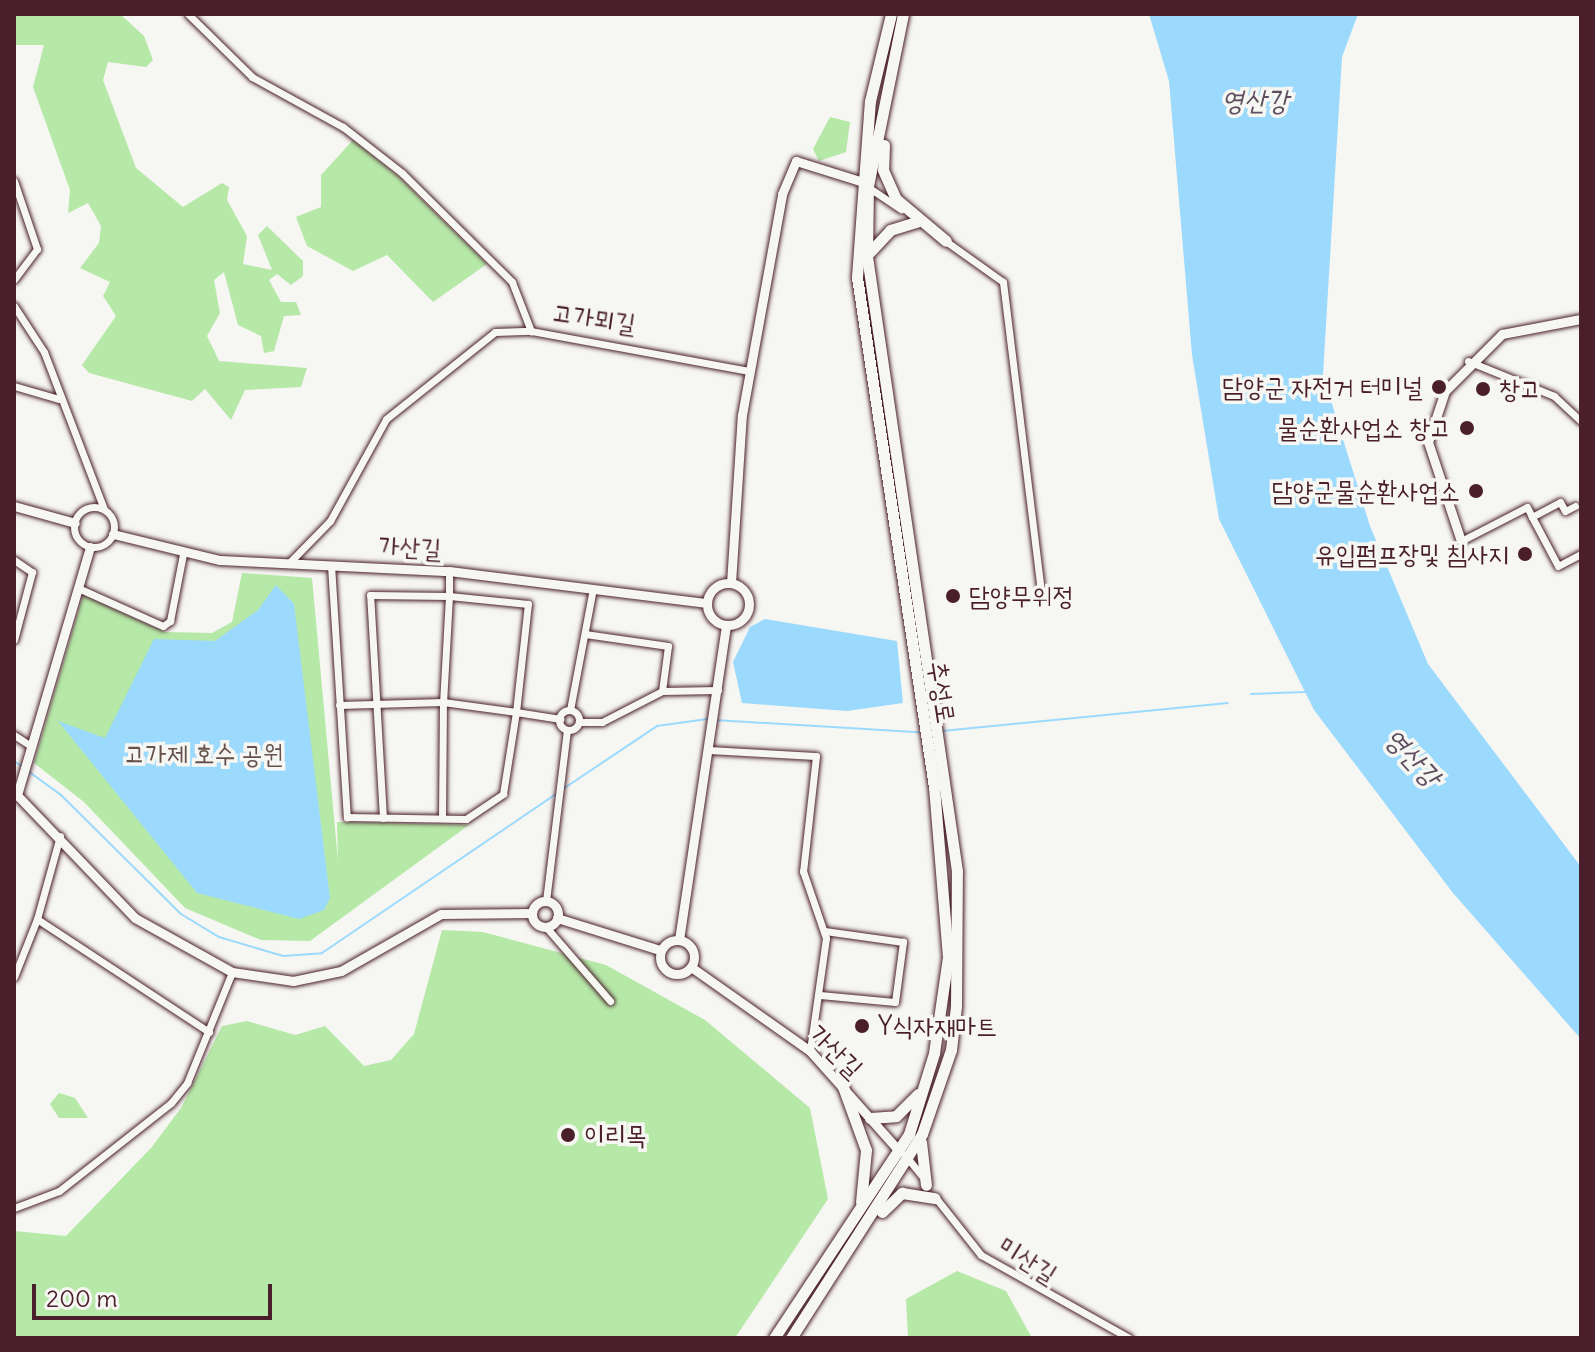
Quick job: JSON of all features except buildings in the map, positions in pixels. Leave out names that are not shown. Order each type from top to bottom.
[{"type":"main road","name":"추성로","points":[[774,1338],[854,1221],[922,1134],[951,1050],[959,953],[957,871],[862,325],[864,184],[891,14]]},
{"type":"main road","name":"추성로","points":[[903,14],[864,184],[867,256],[928,715]]},
{"type":"main road","points":[[898,35],[883,170],[896,199],[946,241]]},
{"type":"main road","points":[[867,256],[890,230],[917,222]]},
{"type":"main road","name":"추성로","points":[[791,1338],[870,1223],[905,1155],[923,1087],[948,957],[934,751]]},
{"type":"main road","points":[[842,1084],[866,1150],[866,1187],[854,1221]]},
{"type":"main road","points":[[870,1118],[896,1116],[923,1087]]},
{"type":"main road","points":[[922,1134],[926,1185]]},
{"type":"main road","points":[[870,1223],[902,1193],[935,1198]]},
{"type":"street","name":"고가뫼길","points":[[188,14],[252,77],[343,127],[402,173],[512,282],[531,331],[748,371]]},
{"type":"street","points":[[731,583],[717,586],[707,603],[714,620],[726,625],[744,618],[749,606],[731,583],[748,371],[769,242],[796,161],[864,184],[1003,282],[1041,591]]},
{"type":"street","points":[[14,181],[37,249],[14,279]]},
{"type":"street","points":[[14,306],[44,352],[59,399],[113,534],[90,547],[16,794],[60,834],[135,918],[232,972],[323,978],[441,914],[532,913],[546,901],[567,730],[560,719],[443,702],[339,705]]},
{"type":"street","points":[[1581,319],[1517,328],[1468,361],[1445,391],[1428,442],[1461,541],[1527,507],[1558,566],[1581,555]]},
{"type":"street","points":[[14,324],[24,324]]},
{"type":"street","points":[[288,564],[330,521],[386,419],[495,332],[531,331]]},
{"type":"street","points":[[1468,361],[1554,396],[1581,421]]},
{"type":"street","points":[[14,386],[59,399]]},
{"type":"street","points":[[1532,517],[1560,502],[1565,511],[1575,506]]},
{"type":"street","points":[[14,506],[75,523]]},
{"type":"street","points":[[90,547],[76,535],[75,523],[86,509],[104,509]]},
{"type":"street","name":"가산길","points":[[113,534],[183,554],[288,564],[449,571],[707,603]]},
{"type":"street","points":[[78,588],[163,626],[170,621],[183,554]]},
{"type":"street","points":[[14,560],[32,572],[14,640]]},
{"type":"street","points":[[331,565],[347,817],[383,818],[442,818],[466,819],[503,794],[528,604],[449,596],[370,595],[383,818]]},
{"type":"street","points":[[442,818],[449,571]]},
{"type":"street","points":[[560,719],[570,710],[593,588]]},
{"type":"street","points":[[679,940],[726,625]]},
{"type":"street","points":[[585,634],[668,646],[662,691]]},
{"type":"street","points":[[567,730],[580,722],[602,722],[662,691],[718,690]]},
{"type":"street","points":[[570,710],[580,722]]},
{"type":"street","points":[[14,735],[30,750]]},
{"type":"street","points":[[708,750],[816,756],[802,840],[803,871],[825,931],[820,995],[810,1051]]},
{"type":"street","points":[[14,977],[37,919],[60,834]]},
{"type":"street","points":[[546,901],[557,918],[660,950],[679,940]]},
{"type":"street","points":[[532,913],[610,1001]]},
{"type":"street","points":[[546,927],[557,918]]},
{"type":"street","points":[[37,919],[209,1032]]},
{"type":"street","points":[[820,995],[895,1002],[903,942],[825,931]]},
{"type":"street","points":[[679,940],[693,950],[691,967]]},
{"type":"street","name":"가산길","points":[[660,950],[671,974],[691,967],[810,1051],[905,1155]]},
{"type":"street","points":[[14,1208],[59,1191],[171,1103],[209,1032],[232,972]]},
{"type":"street","name":"미산길","points":[[905,1155],[981,1255],[1129,1338]]},
{"type":"green space","points":[[14,14],[120,14],[144,36],[153,60],[146,67],[108,62],[103,80],[136,168],[183,207],[222,183],[229,187],[227,200],[247,236],[243,264],[272,270],[258,235],[267,226],[303,261],[303,276],[291,285],[277,274],[269,280],[281,302],[296,302],[301,315],[284,316],[274,351],[264,353],[261,336],[238,325],[224,272],[214,280],[220,313],[207,336],[219,361],[307,368],[301,387],[245,390],[231,420],[205,389],[192,401],[89,373],[82,365],[116,316],[103,296],[110,282],[80,268],[99,243],[101,226],[88,203],[68,213],[70,190],[33,87],[44,45],[14,45]]},
{"type":"green space","points":[[830,117],[850,122],[846,152],[819,161],[813,149]]},
{"type":"green space","points":[[353,140],[400,178],[487,264],[433,302],[387,255],[353,271],[307,246],[296,217],[321,207],[321,175]]},
{"type":"green space","name":"고가제 호수 공원","points":[[242,573],[312,578],[338,861],[337,822],[469,825],[310,941],[261,940],[185,908],[84,802],[34,763],[83,595],[165,632],[212,633],[232,622]]},
{"type":"green space","points":[[442,930],[483,932],[606,965],[705,1020],[810,1108],[828,1199],[735,1338],[14,1338],[14,1231],[66,1236],[151,1148],[181,1108],[222,1026],[247,1021],[295,1035],[325,1026],[364,1066],[391,1060],[414,1034]]},
{"type":"green space","points":[[59,1093],[75,1098],[88,1118],[59,1118],[50,1104]]},
{"type":"green space","points":[[957,1271],[1006,1291],[1032,1338],[908,1338],[906,1299]]},
{"type":"water","name":"영산강","points":[[1149,14],[1358,14],[1342,57],[1323,375],[1370,526],[1428,664],[1581,867],[1581,1039],[1453,893],[1314,710],[1219,519],[1192,355],[1169,81]]},
{"type":"water","name":"고가제 호수 공원","points":[[276,585],[294,604],[330,898],[324,910],[299,919],[197,893],[58,721],[105,738],[154,639],[215,641],[258,610]]},
{"type":"water","points":[[765,619],[897,641],[903,703],[847,711],[742,703],[733,662],[750,627]]},
{"type":"waterway","points":[[1251,694],[1305,692]]},
{"type":"waterway","points":[[942,731],[1228,703]]},
{"type":"waterway","points":[[563,789],[657,726],[708,719]]},
{"type":"waterway","points":[[714,720],[919,732]]},
{"type":"waterway","points":[[14,761],[23,767]]},
{"type":"waterway","points":[[28,771],[61,795],[181,914],[219,937],[283,956],[322,953],[557,793]]},
{"type":"place","name":"담양군 자전거 터미널","points":[[1439,387]]},
{"type":"place","name":"창고","points":[[1483,389]]},
{"type":"place","name":"물순환사업소 창고","points":[[1467,428]]},
{"type":"place","name":"담양군물순환사업소","points":[[1476,491]]},
{"type":"place","name":"유입펌프장및 침사지","points":[[1525,554]]},
{"type":"place","name":"담양무위정","points":[[953,596]]},
{"type":"place","name":"Y식자재마트","points":[[862,1026]]},
{"type":"place","name":"이리목","points":[[568,1135]]}]
